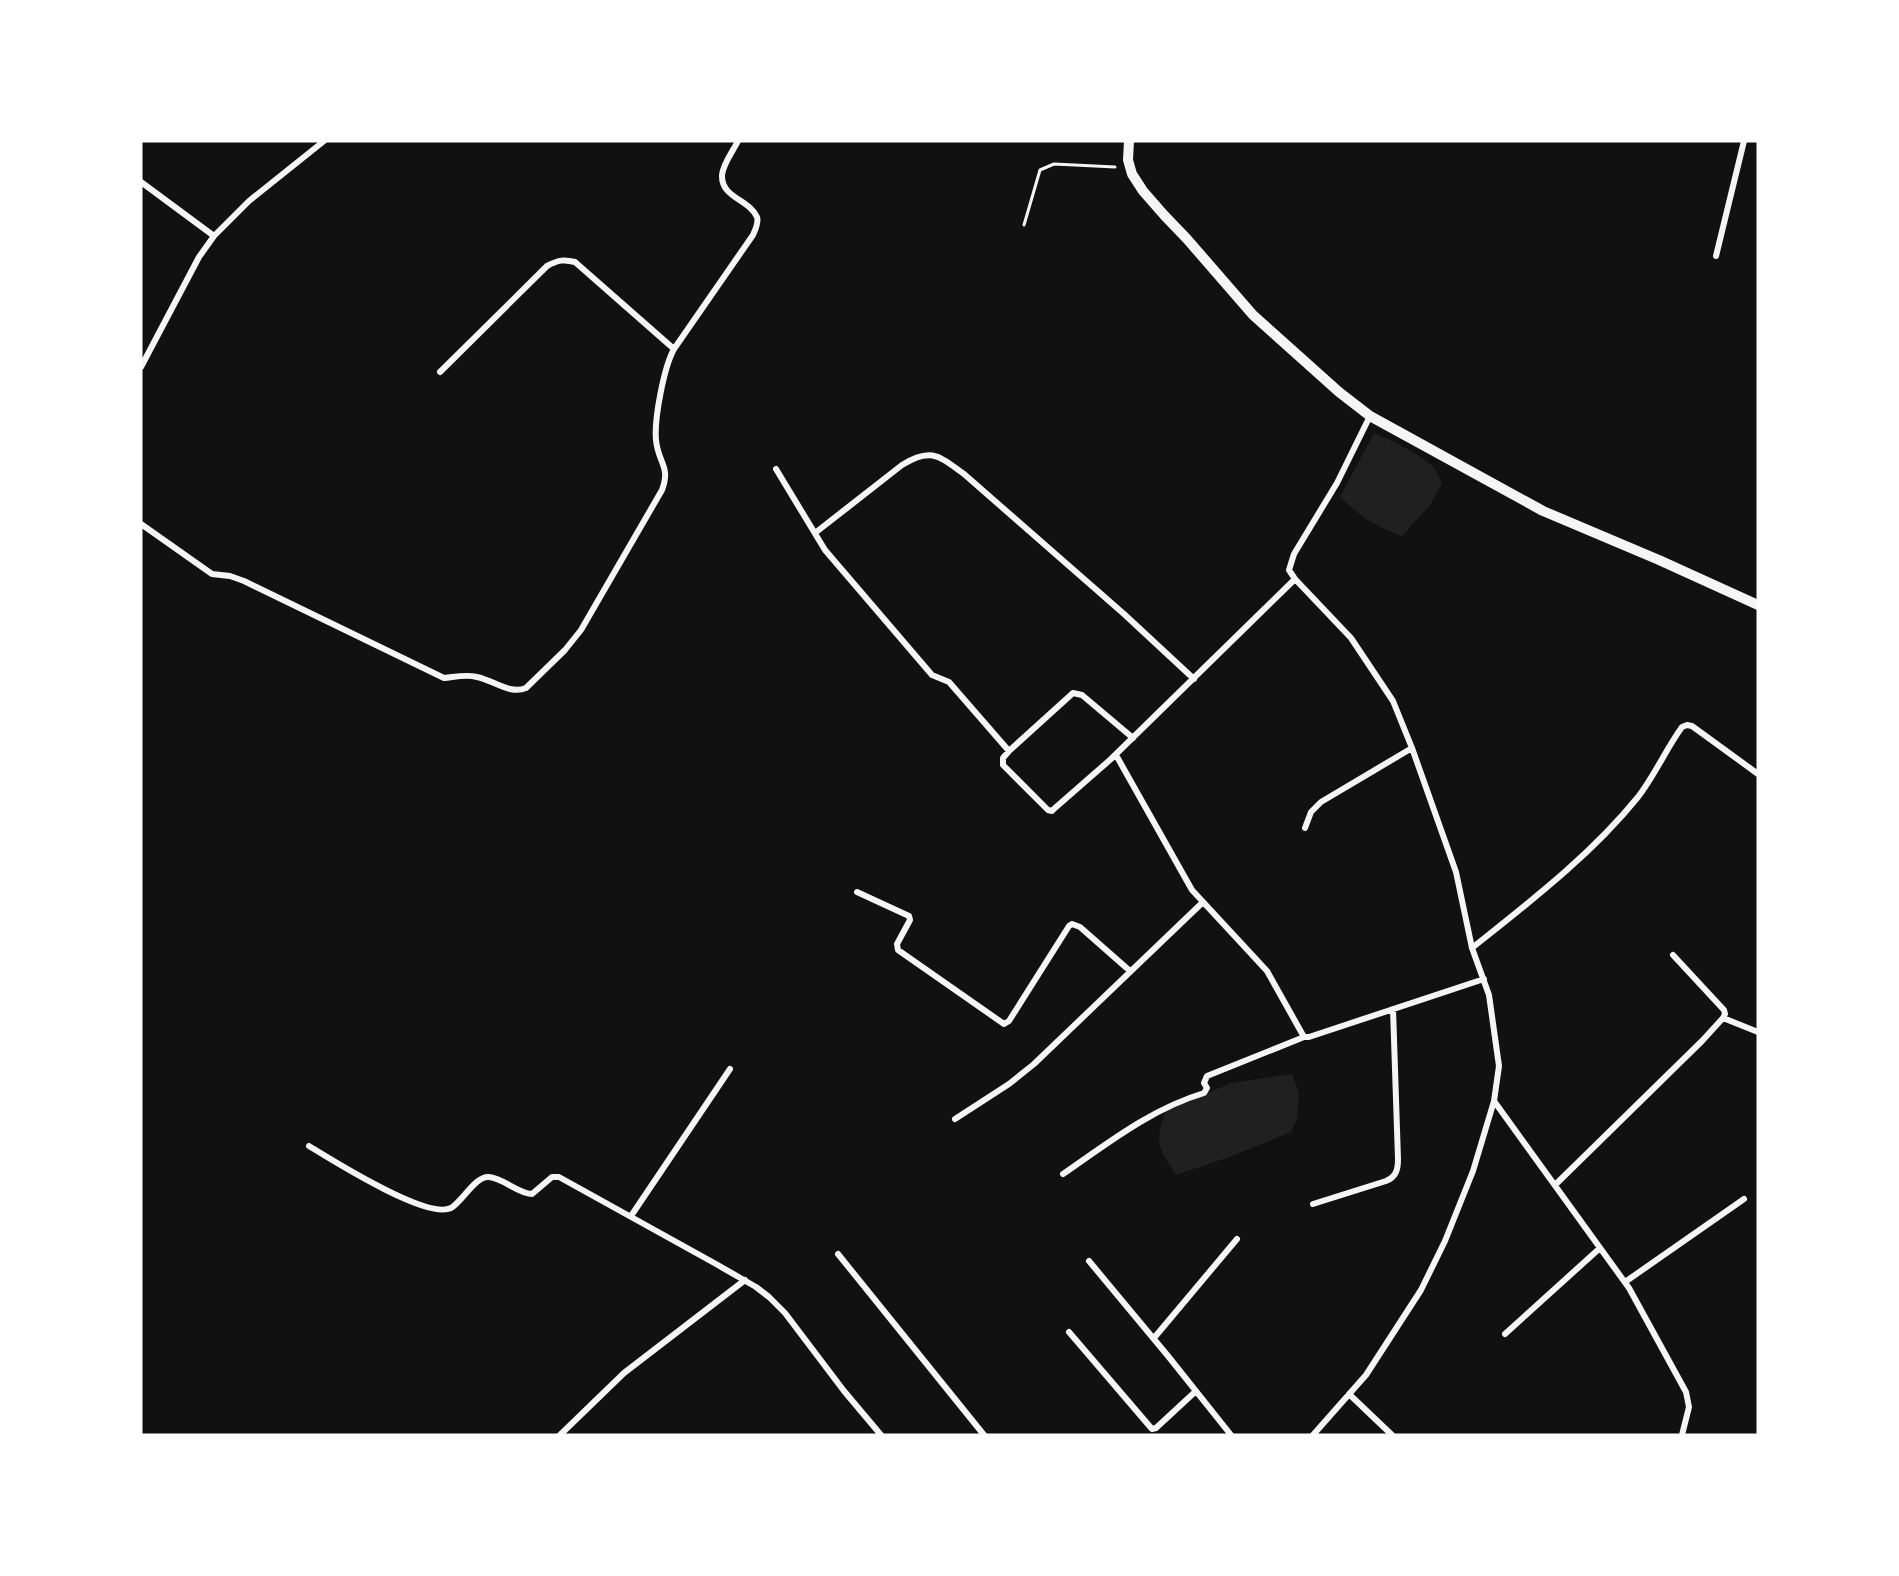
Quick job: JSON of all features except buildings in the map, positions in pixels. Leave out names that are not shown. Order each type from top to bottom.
[{"type":"street","points":[[141,367],[199,257],[214,236],[249,201],[324,141]]},
{"type":"street","points":[[141,524],[212,573],[244,581],[444,678],[477,676],[519,691],[526,688],[565,650],[581,630],[662,490],[666,470],[660,459],[655,431],[668,360],[753,235],[758,224],[757,217],[746,205],[728,192],[723,184],[722,173],[738,141]]},
{"type":"street","points":[[1130,141],[1129,168],[1143,191],[1253,315],[1338,392],[1370,416],[1543,511],[1758,605]]},
{"type":"street","points":[[1716,256],[1744,141]]},
{"type":"street","points":[[141,182],[214,236]]},
{"type":"street","points":[[440,372],[547,266],[557,260],[575,262],[674,349]]},
{"type":"street","points":[[1313,1435],[1366,1375],[1421,1290],[1445,1241],[1473,1171],[1494,1101],[1499,1066],[1489,995],[1472,948],[1456,872],[1393,701],[1351,638],[1289,570],[1294,554],[1337,483],[1370,416]]},
{"type":"street","points":[[815,534],[915,456],[929,454],[941,457],[964,474],[1116,607],[1194,679]]},
{"type":"street","points":[[776,469],[825,550],[932,675],[949,682],[1009,751]]},
{"type":"street","points":[[1133,738],[1082,695],[1073,693],[1009,751],[1003,758],[1003,765],[1044,807],[1052,811],[1133,738],[1295,579]]},
{"type":"street","points":[[1472,948],[1583,856],[1604,834],[1639,796],[1682,727],[1692,726],[1758,774]]},
{"type":"street","points":[[1305,828],[1311,812],[1321,802],[1412,748]]},
{"type":"street","points":[[1116,754],[1185,880],[1202,903],[1267,971],[1304,1037]]},
{"type":"street","points":[[858,892],[909,916],[910,920],[897,944],[898,950],[1004,1024],[1009,1021],[1072,924],[1080,927],[1130,971]]},
{"type":"street","points":[[955,1119],[1009,1084],[1034,1064],[1202,903]]},
{"type":"street","points":[[1555,1185],[1723,1018],[1724,1010],[1673,955]]},
{"type":"street","points":[[1063,1174],[1134,1125],[1167,1106],[1204,1093],[1207,1088],[1204,1083],[1207,1076],[1304,1037],[1484,979]]},
{"type":"street","points":[[1313,1204],[1386,1181],[1397,1172],[1393,1009]]},
{"type":"street","points":[[1723,1018],[1758,1032]]},
{"type":"street","points":[[631,1216],[730,1069]]},
{"type":"street","points":[[1494,1101],[1625,1282],[1643,1311],[1686,1392],[1689,1407],[1682,1435]]},
{"type":"street","points":[[309,1146],[374,1184],[403,1198],[443,1211],[452,1207],[482,1178],[490,1176],[525,1193],[532,1194],[552,1177],[559,1177],[745,1280],[769,1297],[785,1313],[844,1391],[881,1435]]},
{"type":"street","points":[[1625,1282],[1744,1199]]},
{"type":"street","points":[[1154,1338],[1237,1239]]},
{"type":"street","points":[[1505,1334],[1600,1248]]},
{"type":"street","points":[[838,1254],[984,1435]]},
{"type":"street","points":[[1089,1261],[1231,1435]]},
{"type":"street","points":[[560,1435],[624,1373],[745,1280]]},
{"type":"street","points":[[1069,1332],[1152,1429],[1156,1428],[1196,1391]]},
{"type":"street","points":[[1349,1394],[1392,1435]]},
{"type":"path","points":[[1024,225],[1040,170],[1054,164],[1129,168]]},
{"type":"shaded area","points":[[1374,433],[1424,459],[1436,470],[1442,483],[1430,505],[1402,536],[1368,520],[1340,497]]},
{"type":"shaded area","points":[[1292,1074],[1299,1093],[1297,1119],[1291,1132],[1176,1175],[1165,1158],[1160,1144],[1160,1130],[1166,1111],[1231,1083]]}]
